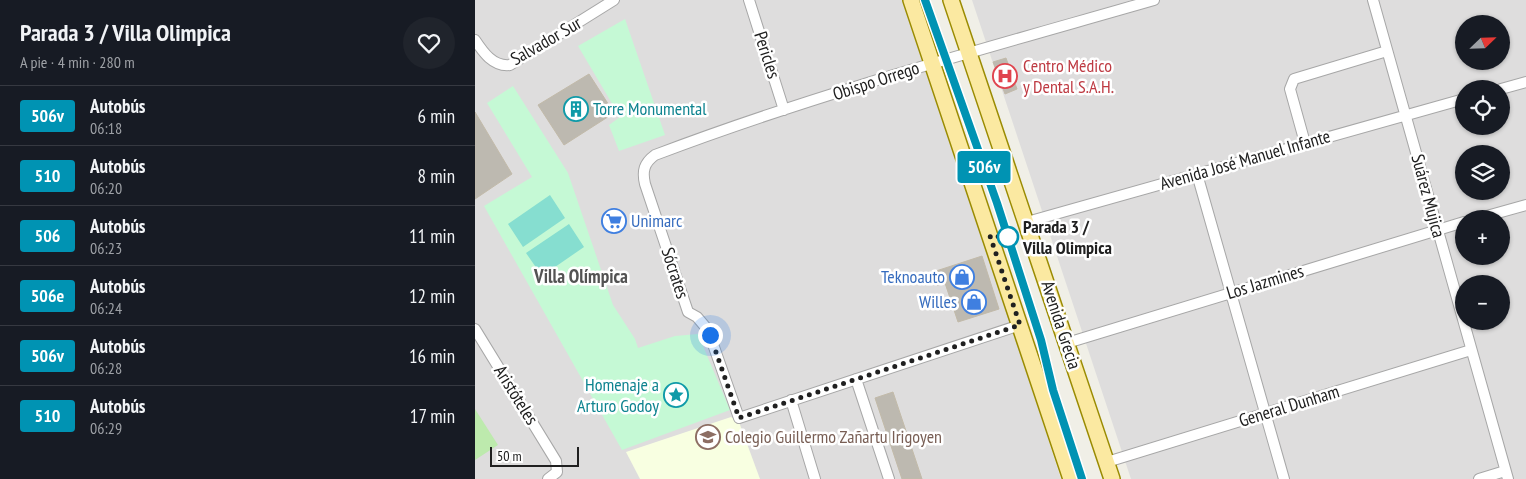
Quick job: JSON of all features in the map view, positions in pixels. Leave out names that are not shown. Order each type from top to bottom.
[{"type":"main road","points":[[911,0],[1071,479]]},
{"type":"main road","name":"Avenida Grecia","points":[[951,0],[1113,479]]},
{"type":"street","name":"Salvador Sur","points":[[475,40],[489,58],[504,65],[515,62],[614,0]]},
{"type":"street","name":"Pericles","points":[[749,0],[785,110]]},
{"type":"street","name":"Obispo Orrego","points":[[659,154],[785,110],[933,63],[1154,0]]},
{"type":"street","name":"Suárez Mujica","points":[[1373,0],[1507,475]]},
{"type":"street","points":[[1305,143],[1290,89],[1294,79],[1387,52]]},
{"type":"street","points":[[1510,86],[1526,82]]},
{"type":"street","name":"Avenida José Manuel Infante","points":[[1027,222],[1455,102]]},
{"type":"street","name":"Sócrates","points":[[659,154],[647,162],[643,176],[688,312],[697,317],[708,330],[739,418],[791,400]]},
{"type":"street","points":[[1197,174],[1285,479]]},
{"type":"street","points":[[1508,210],[1526,205]]},
{"type":"street","name":"Los Jazmines","points":[[1067,343],[1455,225]]},
{"type":"street","points":[[815,479],[791,400],[1020,325]]},
{"type":"street","name":"Aristóteles","points":[[475,329],[556,461],[557,472],[548,479]]},
{"type":"street","name":"General Dunham","points":[[1107,462],[1471,350]]},
{"type":"street","points":[[856,379],[889,479]]},
{"type":"street","points":[[1479,479],[1507,475]]},
{"type":"shaded area","points":[[475,0],[906,0],[1061,479],[475,479]]},
{"type":"shaded area","points":[[972,0],[1526,0],[1526,479],[1131,479]]},
{"type":"shaded area","points":[[550,195],[565,218],[523,247],[508,224]]},
{"type":"shaded area","points":[[569,224],[584,247],[542,276],[526,253]]},
{"type":"shaded area","name":"Colegio Guillermo Zañartu Irigoyen","points":[[731,417],[739,422],[760,479],[640,479],[626,452]]},
{"type":"green space","points":[[625,19],[665,135],[619,151],[609,125],[620,117],[578,46]]},
{"type":"green space","points":[[513,86],[568,173],[613,305],[635,339],[638,348],[675,336],[698,334],[730,410],[622,450],[484,206],[532,177],[487,103]]},
{"type":"green space","points":[[475,409],[498,445],[475,460]]},
{"type":"building","name":"Centro Médico y Dental S.A.H.","points":[[1006,58],[1017,89],[1005,94],[993,62]]},
{"type":"building","name":"Torre Monumental","points":[[589,74],[614,113],[564,145],[538,105]]},
{"type":"building","points":[[475,112],[512,174],[475,199]]},
{"type":"building","points":[[982,256],[999,309],[958,322],[945,283],[937,285],[933,272]]},
{"type":"building","points":[[893,392],[922,479],[902,479],[875,398]]},
{"type":"bus line","name":"506v","points":[[925,0],[937,39],[997,203],[1041,340],[1048,376],[1082,479]]},
{"type":"place","name":"Centro Médico y Dental S.A.H.","points":[[1005,76]]},
{"type":"place","name":"Torre Monumental","points":[[576,109]]},
{"type":"place","name":"Unimarc","points":[[614,221]]},
{"type":"place","name":"Parada 3 / Villa Olimpica","points":[[1008,237]]},
{"type":"place","name":"Teknoauto","points":[[962,277]]},
{"type":"place","name":"Willes","points":[[974,302]]},
{"type":"place","name":"Homenaje a Arturo Godoy","points":[[676,395]]},
{"type":"place","name":"Colegio Guillermo Zañartu Irigoyen","points":[[708,437]]},
{"type":"district","name":"Villa Olímpica","points":[[581,276]]},
{"type":"route","points":[[710,335],[739,418],[1020,325],[990,236],[1008,237]]}]
